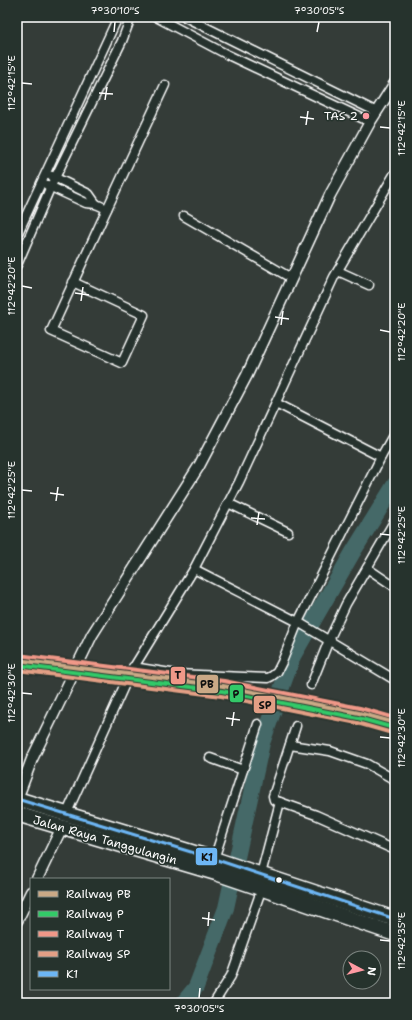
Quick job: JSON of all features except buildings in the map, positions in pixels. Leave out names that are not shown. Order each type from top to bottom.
[{"type":"highway","points":[[17,799],[64,821],[218,865],[259,880],[395,919]]},
{"type":"highway","name":"Jalan Raya Tanggulangin","points":[[17,814],[64,821]]},
{"type":"highway","points":[[259,880],[325,911],[395,934]]},
{"type":"street","points":[[17,235],[118,17]]},
{"type":"street","points":[[17,263],[51,186],[122,41],[131,17]]},
{"type":"street","points":[[156,17],[228,54],[370,122]]},
{"type":"street","points":[[185,17],[377,112]]},
{"type":"street","points":[[228,54],[234,41]]},
{"type":"street","points":[[17,799],[32,759],[92,635],[199,466],[247,375],[330,195],[370,122],[395,83]]},
{"type":"street","points":[[73,282],[144,315],[122,363],[51,331],[73,282],[165,85]]},
{"type":"street","points":[[45,173],[89,194],[96,204]]},
{"type":"street","points":[[38,878],[133,667],[194,569],[228,502],[338,270],[395,173]]},
{"type":"street","points":[[41,182],[86,203],[96,204],[107,209]]},
{"type":"street","points":[[184,216],[291,278]]},
{"type":"street","points":[[338,270],[369,285]]},
{"type":"street","points":[[276,402],[381,457]]},
{"type":"street","points":[[133,667],[177,674],[268,678],[272,676],[279,667],[302,625],[381,457],[395,432]]},
{"type":"street","points":[[228,502],[288,532]]},
{"type":"street","points":[[311,685],[327,639],[366,568],[395,520]]},
{"type":"street","points":[[366,568],[395,587]]},
{"type":"street","points":[[194,569],[302,625],[395,680]]},
{"type":"street","points":[[218,865],[243,770],[258,724]]},
{"type":"street","points":[[296,726],[273,796],[274,800],[316,815],[395,850]]},
{"type":"street","points":[[290,745],[330,751],[367,764],[395,780]]},
{"type":"street","points":[[210,758],[243,770]]},
{"type":"street","points":[[214,1003],[231,976],[280,802]]},
{"type":"street","points":[[17,921],[30,894]]},
{"type":"waterway","points":[[183,1003],[196,987],[226,908],[262,743],[293,656],[353,552],[395,484]]},
{"type":"rail line","name":"T","points":[[18,655],[224,681],[360,708],[395,718]]},
{"type":"rail line","name":"PB","points":[[17,660],[223,686],[359,713],[395,723]]},
{"type":"rail line","name":"P","points":[[17,665],[222,691],[358,718],[394,728]]},
{"type":"rail line","name":"SP","points":[[17,670],[221,696],[357,723],[392,733]]},
{"type":"transit line","name":"K1","points":[[17,799],[214,859],[395,919]]},
{"type":"place","name":"TAS 2","points":[[366,116]]}]
